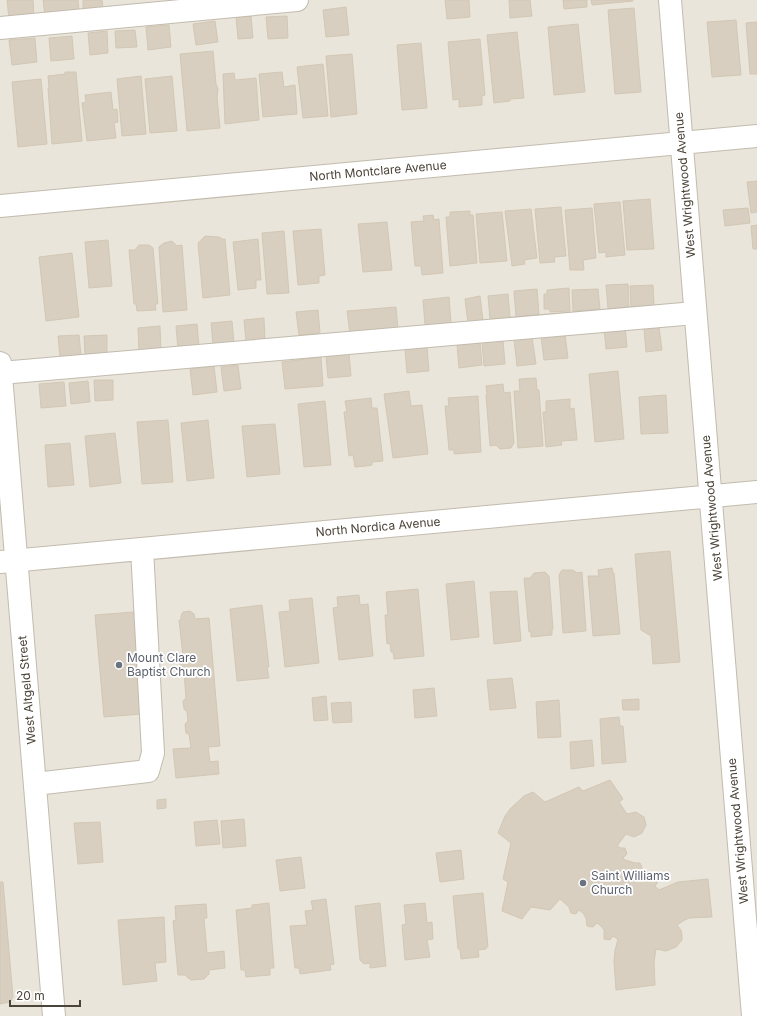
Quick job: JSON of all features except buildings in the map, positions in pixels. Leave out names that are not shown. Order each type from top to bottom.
[{"type":"street","points":[[0,28],[297,0]]},
{"type":"street","name":"West Wrightwood Avenue","points":[[670,0],[753,1016]]},
{"type":"street","name":"North Montclare Avenue","points":[[0,206],[757,136]]},
{"type":"street","points":[[0,368],[696,313]]},
{"type":"street","name":"West Altgeld Street","points":[[0,368],[8,562],[35,784],[54,1016]]},
{"type":"street","name":"North Nordica Avenue","points":[[8,562],[757,492]]},
{"type":"street","points":[[35,784],[148,771],[154,753],[142,549]]},
{"type":"shaded area","points":[[0,0],[757,0],[757,1016],[0,1016]]},
{"type":"place","name":"Mount Clare Baptist Church","points":[[119,665]]},
{"type":"place","name":"Saint Williams Church","points":[[583,883]]}]
